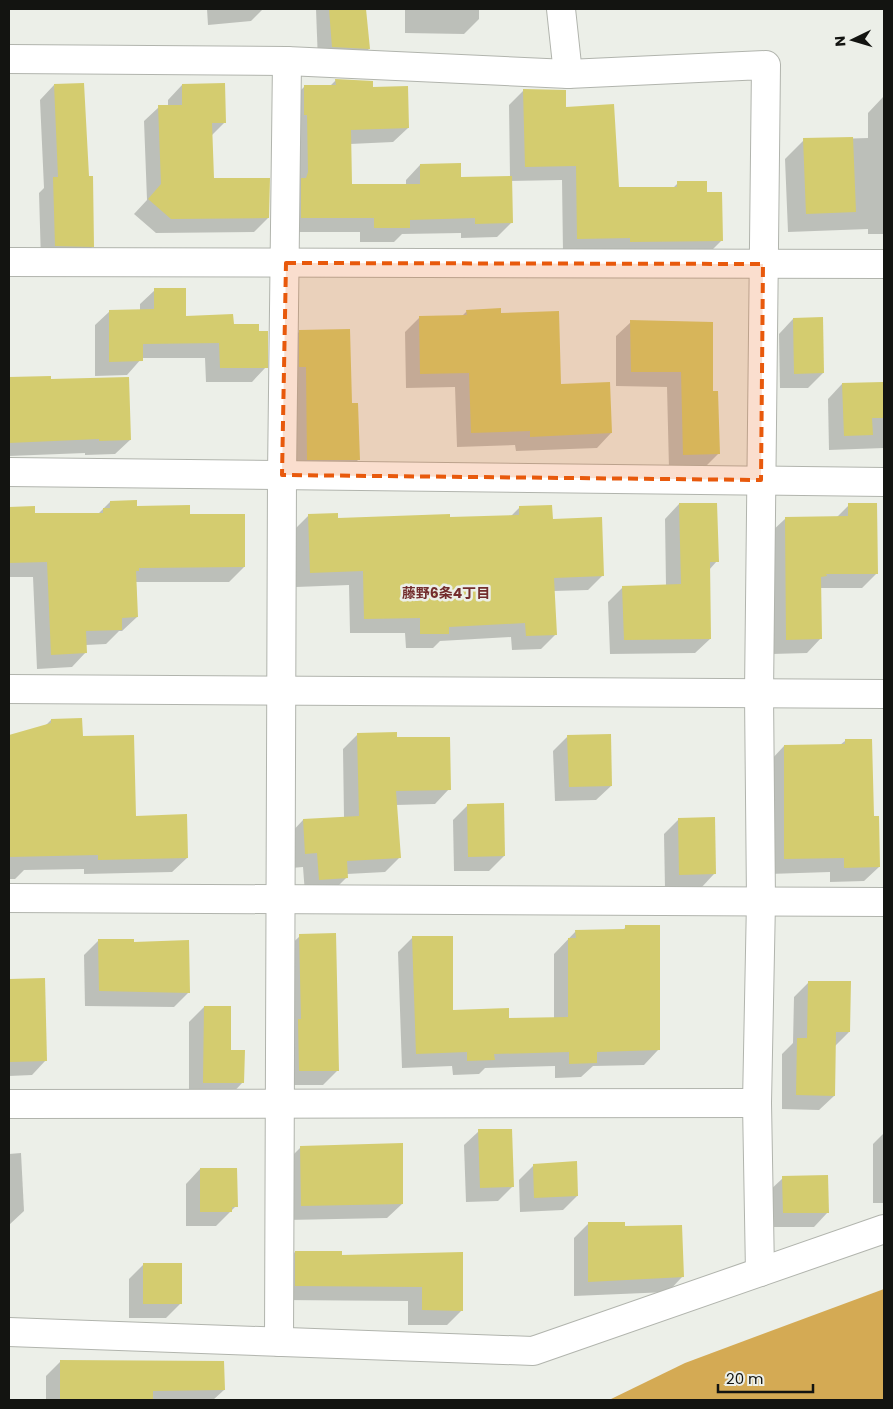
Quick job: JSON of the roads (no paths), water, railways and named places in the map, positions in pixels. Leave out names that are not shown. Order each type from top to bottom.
[{"type":"street","points":[[561,9],[568,74]]},
{"type":"street","points":[[9,59],[287,61],[568,74],[766,65],[759,694],[760,901],[757,1103],[760,1272]]},
{"type":"street","points":[[279,1342],[282,475],[287,61]]},
{"type":"street","points":[[9,262],[884,264]]},
{"type":"street","points":[[9,472],[884,482]]},
{"type":"street","points":[[9,689],[884,694]]},
{"type":"street","points":[[9,898],[280,901],[884,902]]},
{"type":"street","points":[[9,1104],[757,1103]]},
{"type":"street","points":[[9,1332],[533,1351],[884,1230]]},
{"type":"district","name":"藤野6条4丁目","points":[[446,593]]}]
